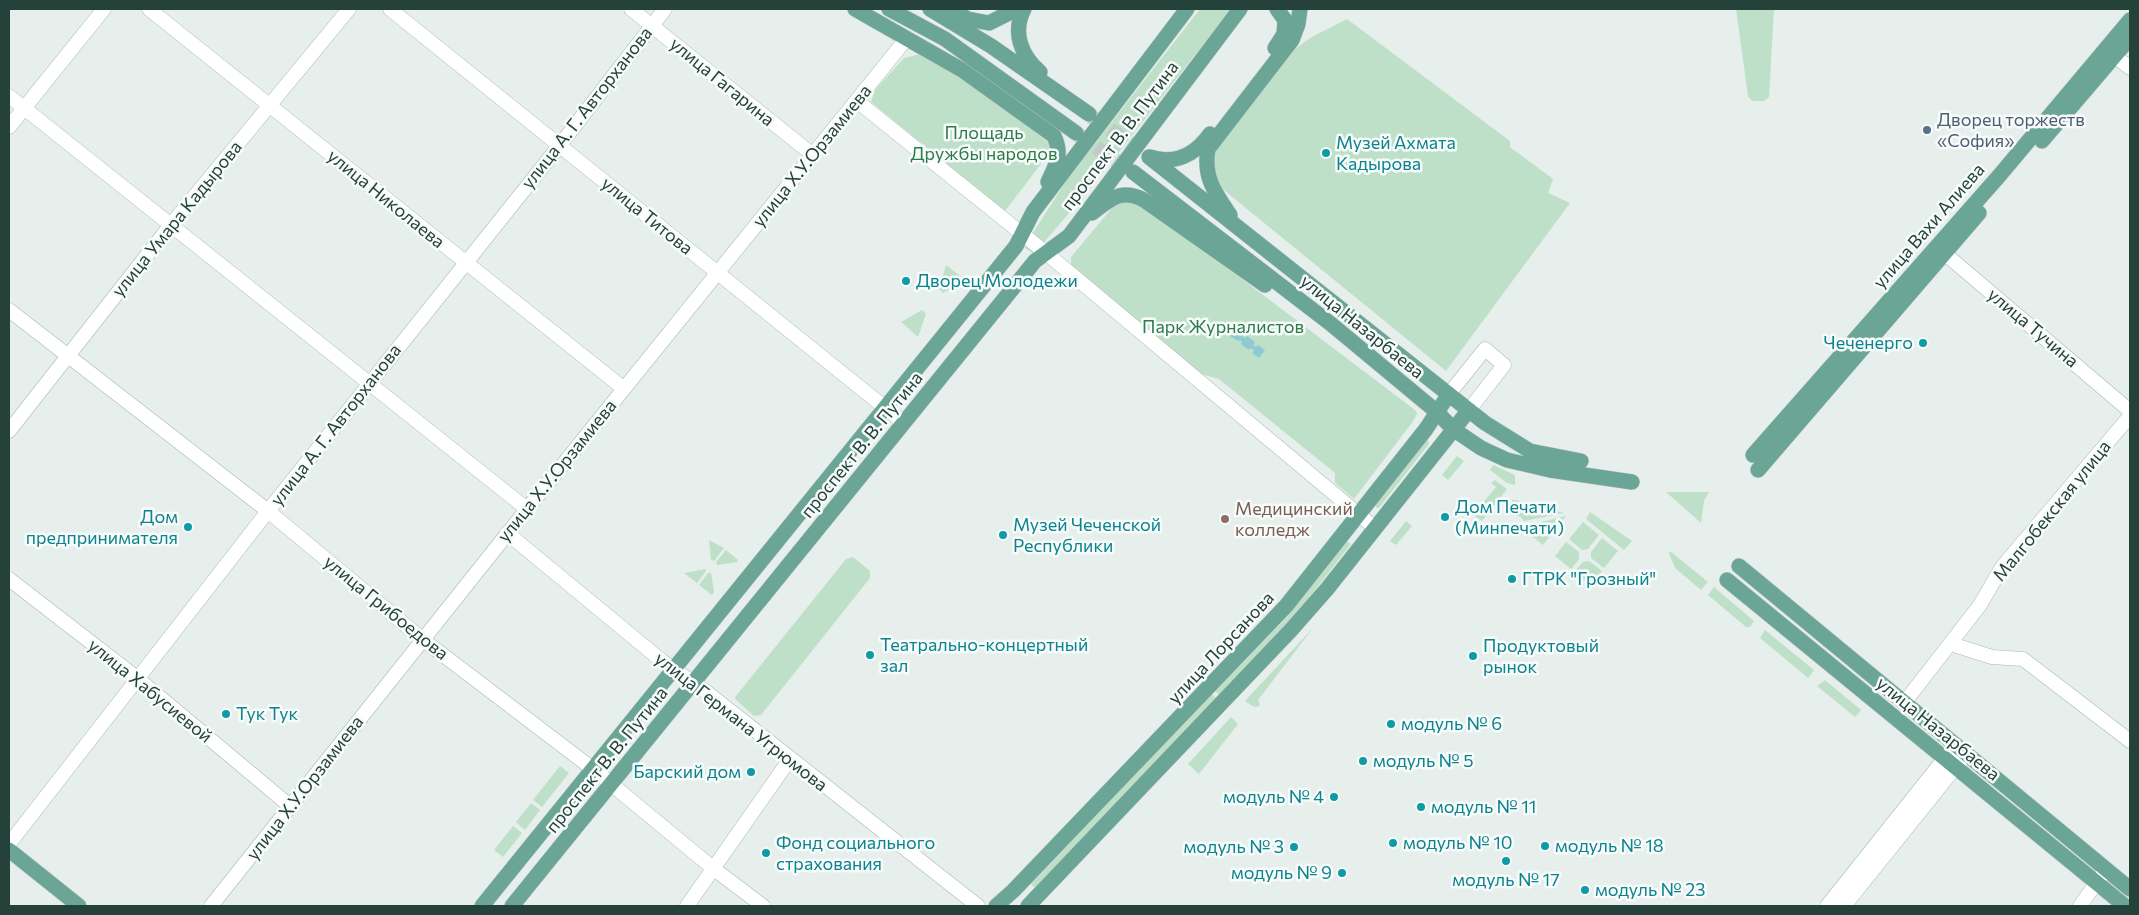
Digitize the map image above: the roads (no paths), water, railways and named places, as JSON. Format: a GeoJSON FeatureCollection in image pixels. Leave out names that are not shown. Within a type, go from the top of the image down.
{"type":"FeatureCollection","features":[{"type":"Feature","properties":{"kind":"main road"},"geometry":{"type":"LineString","coordinates":[[855,9],[962,70],[1054,136],[1059,148],[1059,156],[1033,212]]}},
{"type":"Feature","properties":{"kind":"main road"},"geometry":{"type":"LineString","coordinates":[[889,9],[945,40],[1076,133]]}},
{"type":"Feature","properties":{"kind":"main road"},"geometry":{"type":"LineString","coordinates":[[930,9],[992,46],[1089,114],[1033,66],[1025,56],[1021,48],[1018,32],[1019,21],[1024,9]]}},
{"type":"Feature","properties":{"kind":"main road"},"geometry":{"type":"LineString","coordinates":[[948,9],[968,19],[989,23],[1009,13],[1012,9]]}},
{"type":"Feature","properties":{"kind":"main road","name":"проспект В. В. Путина"},"geometry":{"type":"LineString","coordinates":[[482,906],[1016,246],[1033,212],[1187,9]]}},
{"type":"Feature","properties":{"kind":"main road"},"geometry":{"type":"LineString","coordinates":[[1236,14],[1250,9]]}},
{"type":"Feature","properties":{"kind":"main road","name":"улица Назарбаева"},"geometry":{"type":"LineString","coordinates":[[1277,9],[1285,20],[1284,34],[1273,52],[1205,141],[1197,149],[1176,160],[1167,161],[1149,157],[1469,410],[1530,451],[1582,468]]}},
{"type":"Feature","properties":{"kind":"main road"},"geometry":{"type":"LineString","coordinates":[[1236,225],[1207,175],[1205,163],[1208,149],[1292,40],[1298,24],[1300,9]]}},
{"type":"Feature","properties":{"kind":"main road","name":"проспект В. В. Путина"},"geometry":{"type":"LineString","coordinates":[[512,906],[1035,261],[1069,236],[1236,14]]}},
{"type":"Feature","properties":{"kind":"main road","name":"улица Вахи Алиева"},"geometry":{"type":"LineString","coordinates":[[1758,470],[1941,250],[2110,52],[2130,20]]}},
{"type":"Feature","properties":{"kind":"main road","name":"улица Вахи Алиева"},"geometry":{"type":"LineString","coordinates":[[2110,52],[2130,38]]}},
{"type":"Feature","properties":{"kind":"main road","name":"улица Назарбаева"},"geometry":{"type":"LineString","coordinates":[[1133,172],[1346,336],[1437,412],[1453,429],[1481,448],[1507,460],[1582,468]]}},
{"type":"Feature","properties":{"kind":"main road"},"geometry":{"type":"LineString","coordinates":[[1080,221],[1117,196],[1132,194],[1144,200],[1323,326],[1346,336]]}},
{"type":"Feature","properties":{"kind":"main road","name":"улица Вахи Алиева"},"geometry":{"type":"LineString","coordinates":[[1753,455],[1941,250]]}},
{"type":"Feature","properties":{"kind":"main road","name":"улица Лорсанова"},"geometry":{"type":"LineString","coordinates":[[996,906],[1013,891],[1286,606],[1359,515],[1449,394]]}},
{"type":"Feature","properties":{"kind":"main road"},"geometry":{"type":"LineString","coordinates":[[1028,906],[1291,630],[1327,589],[1469,410]]}},
{"type":"Feature","properties":{"kind":"main road"},"geometry":{"type":"LineString","coordinates":[[1582,468],[1632,482]]}},
{"type":"Feature","properties":{"kind":"main road","name":"улица Назарбаева"},"geometry":{"type":"LineString","coordinates":[[1739,566],[2130,889]]}},
{"type":"Feature","properties":{"kind":"main road","name":"улица Назарбаева"},"geometry":{"type":"LineString","coordinates":[[1727,580],[2125,906]]}},
{"type":"Feature","properties":{"kind":"main road"},"geometry":{"type":"LineString","coordinates":[[9,850],[79,906]]}},
{"type":"Feature","properties":{"kind":"street"},"geometry":{"type":"LineString","coordinates":[[9,127],[104,9]]}},
{"type":"Feature","properties":{"kind":"street","name":"улица Николаева"},"geometry":{"type":"LineString","coordinates":[[150,9],[623,388]]}},
{"type":"Feature","properties":{"kind":"street","name":"улица Умара Кадырова"},"geometry":{"type":"LineString","coordinates":[[9,431],[170,226],[349,9]]}},
{"type":"Feature","properties":{"kind":"street","name":"улица Титова"},"geometry":{"type":"LineString","coordinates":[[390,9],[904,423]]}},
{"type":"Feature","properties":{"kind":"street","name":"улица Гагарина"},"geometry":{"type":"LineString","coordinates":[[631,9],[813,155]]}},
{"type":"Feature","properties":{"kind":"street","name":"улица А. Г. Авторханова"},"geometry":{"type":"LineString","coordinates":[[9,844],[268,511],[560,145],[665,9]]}},
{"type":"Feature","properties":{"kind":"street","name":"улица Х.У.Орзамиева"},"geometry":{"type":"LineString","coordinates":[[211,906],[716,272],[907,38]]}},
{"type":"Feature","properties":{"kind":"street"},"geometry":{"type":"LineString","coordinates":[[2110,52],[2130,68]]}},
{"type":"Feature","properties":{"kind":"street"},"geometry":{"type":"LineString","coordinates":[[9,96],[527,509]]}},
{"type":"Feature","properties":{"kind":"street"},"geometry":{"type":"LineString","coordinates":[[857,101],[1021,235],[1046,253],[1375,528]]}},
{"type":"Feature","properties":{"kind":"street","name":"улица Тучина"},"geometry":{"type":"LineString","coordinates":[[1941,250],[2130,411]]}},
{"type":"Feature","properties":{"kind":"street","name":"улица Грибоедова"},"geometry":{"type":"LineString","coordinates":[[9,310],[268,511],[422,639],[593,769],[714,869],[763,906]]}},
{"type":"Feature","properties":{"kind":"street"},"geometry":{"type":"LineString","coordinates":[[1449,394],[1485,348],[1504,365],[1469,410]]}},
{"type":"Feature","properties":{"kind":"street","name":"Малгобекская улица"},"geometry":{"type":"LineString","coordinates":[[1904,703],[1980,605],[2002,567],[2130,416]]}},
{"type":"Feature","properties":{"kind":"street","name":"улица Германа Угрюмова"},"geometry":{"type":"LineString","coordinates":[[507,533],[662,661],[675,668],[978,906]]}},
{"type":"Feature","properties":{"kind":"street","name":"улица Хабусиевой"},"geometry":{"type":"LineString","coordinates":[[9,579],[137,678],[290,806]]}},
{"type":"Feature","properties":{"kind":"street"},"geometry":{"type":"LineString","coordinates":[[1951,644],[1992,656],[2023,659],[2130,740]]}},
{"type":"Feature","properties":{"kind":"street"},"geometry":{"type":"LineString","coordinates":[[1844,906],[1961,749]]}},
{"type":"Feature","properties":{"kind":"street"},"geometry":{"type":"LineString","coordinates":[[687,906],[790,759]]}},
{"type":"Feature","properties":{"kind":"street"},"geometry":{"type":"LineString","coordinates":[[1826,906],[1950,763]]}},
{"type":"Feature","properties":{"kind":"street"},"geometry":{"type":"LineString","coordinates":[[2080,906],[2106,869]]}},
{"type":"Feature","properties":{"kind":"water"},"geometry":{"type":"Polygon","coordinates":[[[1237,328],[1244,334],[1242,336],[1245,338],[1247,336],[1255,342],[1253,345],[1256,347],[1258,345],[1265,350],[1259,358],[1252,353],[1254,351],[1251,348],[1249,350],[1241,344],[1240,340],[1238,341],[1230,336],[1237,328]]]}},
{"type":"Feature","properties":{"kind":"tunnel"},"geometry":{"type":"LineString","coordinates":[[1091,116],[1149,157]]}},
{"type":"Feature","properties":{"kind":"tunnel"},"geometry":{"type":"LineString","coordinates":[[1077,134],[1132,172]]}},
{"type":"Feature","properties":{"kind":"place","name":"Дворец торжеств «София»"},"geometry":{"type":"Point","coordinates":[1927,130]}},
{"type":"Feature","properties":{"kind":"place","name":"Музей Ахмата Кадырова"},"geometry":{"type":"Point","coordinates":[1326,153]}},
{"type":"Feature","properties":{"kind":"place","name":"Дворец Молодежи"},"geometry":{"type":"Point","coordinates":[906,281]}},
{"type":"Feature","properties":{"kind":"place","name":"Чеченерго"},"geometry":{"type":"Point","coordinates":[1923,343]}},
{"type":"Feature","properties":{"kind":"place","name":"Дом Печати (Минпечати)"},"geometry":{"type":"Point","coordinates":[1445,517]}},
{"type":"Feature","properties":{"kind":"place","name":"Медицинский колледж"},"geometry":{"type":"Point","coordinates":[1225,519]}},
{"type":"Feature","properties":{"kind":"place","name":"Дом предпринимателя"},"geometry":{"type":"Point","coordinates":[188,527]}},
{"type":"Feature","properties":{"kind":"place","name":"Музей Чеченской Республики"},"geometry":{"type":"Point","coordinates":[1003,535]}},
{"type":"Feature","properties":{"kind":"place","name":"ГТРК \"Грозный\""},"geometry":{"type":"Point","coordinates":[1512,579]}},
{"type":"Feature","properties":{"kind":"place","name":"Театрально-концертный зал"},"geometry":{"type":"Point","coordinates":[870,655]}},
{"type":"Feature","properties":{"kind":"place","name":"Продуктовый рынок"},"geometry":{"type":"Point","coordinates":[1473,656]}},
{"type":"Feature","properties":{"kind":"place","name":"Тук Тук"},"geometry":{"type":"Point","coordinates":[226,714]}},
{"type":"Feature","properties":{"kind":"place","name":"модуль № 6"},"geometry":{"type":"Point","coordinates":[1391,724]}},
{"type":"Feature","properties":{"kind":"place","name":"модуль № 5"},"geometry":{"type":"Point","coordinates":[1363,761]}},
{"type":"Feature","properties":{"kind":"place","name":"Барский дом"},"geometry":{"type":"Point","coordinates":[751,772]}},
{"type":"Feature","properties":{"kind":"place","name":"модуль № 4"},"geometry":{"type":"Point","coordinates":[1334,797]}},
{"type":"Feature","properties":{"kind":"place","name":"модуль № 11"},"geometry":{"type":"Point","coordinates":[1421,807]}},
{"type":"Feature","properties":{"kind":"place","name":"модуль № 10"},"geometry":{"type":"Point","coordinates":[1393,843]}},
{"type":"Feature","properties":{"kind":"place","name":"модуль № 18"},"geometry":{"type":"Point","coordinates":[1545,846]}},
{"type":"Feature","properties":{"kind":"place","name":"модуль № 3"},"geometry":{"type":"Point","coordinates":[1294,847]}},
{"type":"Feature","properties":{"kind":"place","name":"Фонд социального страхования"},"geometry":{"type":"Point","coordinates":[766,853]}},
{"type":"Feature","properties":{"kind":"place","name":"модуль № 17"},"geometry":{"type":"Point","coordinates":[1506,861]}},
{"type":"Feature","properties":{"kind":"place","name":"модуль № 9"},"geometry":{"type":"Point","coordinates":[1342,873]}},
{"type":"Feature","properties":{"kind":"place","name":"модуль № 23"},"geometry":{"type":"Point","coordinates":[1585,890]}},
{"type":"Feature","properties":{"kind":"park label","name":"Площадь Дружбы народов"},"geometry":{"type":"Point","coordinates":[984,143]}},
{"type":"Feature","properties":{"kind":"park label","name":"Парк Журналистов"},"geometry":{"type":"Point","coordinates":[1223,327]}}]}
